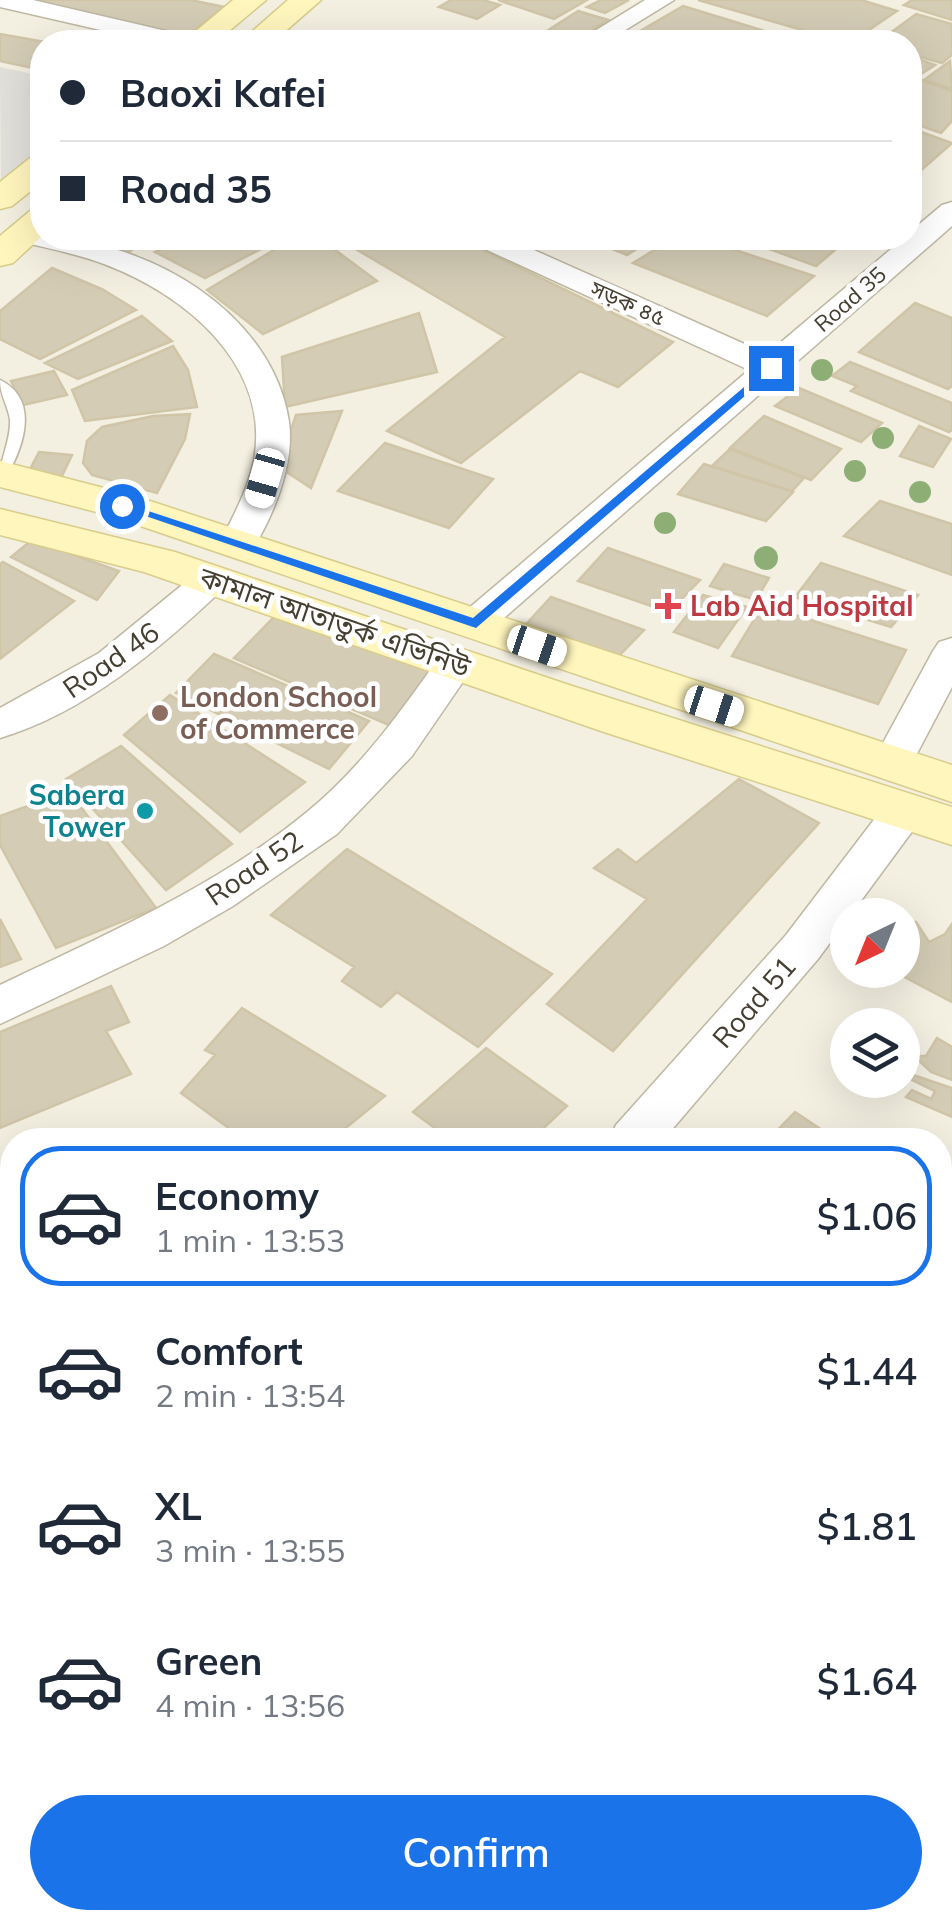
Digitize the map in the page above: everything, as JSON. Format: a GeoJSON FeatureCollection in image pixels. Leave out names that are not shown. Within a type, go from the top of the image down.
{"type":"FeatureCollection","features":[{"type":"Feature","properties":{"kind":"main road"},"geometry":{"type":"LineString","coordinates":[[213,30],[251,0]]}},
{"type":"Feature","properties":{"kind":"main road"},"geometry":{"type":"LineString","coordinates":[[270,30],[306,0]]}},
{"type":"Feature","properties":{"kind":"main road"},"geometry":{"type":"LineString","coordinates":[[2,195],[30,174]]}},
{"type":"Feature","properties":{"kind":"main road","name":"কামাল আতাতুর্ক এভিনিউ"},"geometry":{"type":"LineString","coordinates":[[0,474],[65,489],[224,562],[465,644],[952,826]]}},
{"type":"Feature","properties":{"kind":"main road","name":"কামাল আতাতুর্ক এভিনিউ"},"geometry":{"type":"LineString","coordinates":[[0,522],[102,544],[224,562]]}},
{"type":"Feature","properties":{"kind":"main road","name":"কামাল আতাতুর্ক এভিনিউ"},"geometry":{"type":"LineString","coordinates":[[465,644],[952,784]]}},
{"type":"Feature","properties":{"kind":"street"},"geometry":{"type":"LineString","coordinates":[[2,0],[131,30]]}},
{"type":"Feature","properties":{"kind":"street"},"geometry":{"type":"LineString","coordinates":[[610,30],[662,0]]}},
{"type":"Feature","properties":{"kind":"street","name":"Road 35"},"geometry":{"type":"LineString","coordinates":[[922,237],[952,211]]}},
{"type":"Feature","properties":{"kind":"street","name":"Road 46"},"geometry":{"type":"LineString","coordinates":[[0,724],[70,692],[123,657],[224,562],[258,501],[272,456],[270,415],[259,376],[238,341],[208,310],[128,262],[79,250]]}},
{"type":"Feature","properties":{"kind":"street","name":"সড়ক ৪৫"},"geometry":{"type":"LineString","coordinates":[[510,250],[771,368]]}},
{"type":"Feature","properties":{"kind":"street","name":"Road 35"},"geometry":{"type":"LineString","coordinates":[[465,644],[907,250]]}},
{"type":"Feature","properties":{"kind":"street","name":"Road 52"},"geometry":{"type":"LineString","coordinates":[[0,1006],[148,934],[218,894],[322,822],[398,746],[465,644]]}},
{"type":"Feature","properties":{"kind":"street"},"geometry":{"type":"LineString","coordinates":[[891,765],[952,652]]}},
{"type":"Feature","properties":{"kind":"street","name":"Road 51"},"geometry":{"type":"LineString","coordinates":[[644,1128],[802,947],[904,811]]}},
{"type":"Feature","properties":{"kind":"lane"},"geometry":{"type":"LineString","coordinates":[[0,385],[16,403],[18,439],[0,474]]}},
{"type":"Feature","properties":{"kind":"shaded area"},"geometry":{"type":"Polygon","coordinates":[[[0,67],[30,73],[30,164],[1,187],[0,67]]]}},
{"type":"Feature","properties":{"kind":"building"},"geometry":{"type":"Polygon","coordinates":[[[19,0],[191,0],[224,7],[195,30],[150,30],[19,0]]]}},
{"type":"Feature","properties":{"kind":"building"},"geometry":{"type":"Polygon","coordinates":[[[451,0],[483,0],[500,5],[477,19],[439,7],[451,0]]]}},
{"type":"Feature","properties":{"kind":"building"},"geometry":{"type":"Polygon","coordinates":[[[498,0],[587,0],[554,19],[498,0]]]}},
{"type":"Feature","properties":{"kind":"building"},"geometry":{"type":"Polygon","coordinates":[[[601,0],[629,0],[605,13],[587,7],[601,0]]]}},
{"type":"Feature","properties":{"kind":"building"},"geometry":{"type":"Polygon","coordinates":[[[698,0],[861,0],[897,11],[869,30],[802,30],[698,0]]]}},
{"type":"Feature","properties":{"kind":"building"},"geometry":{"type":"Polygon","coordinates":[[[912,0],[952,0],[952,20],[904,5],[912,0]]]}},
{"type":"Feature","properties":{"kind":"building"},"geometry":{"type":"Polygon","coordinates":[[[683,6],[761,30],[642,30],[683,6]]]}},
{"type":"Feature","properties":{"kind":"building"},"geometry":{"type":"Polygon","coordinates":[[[578,11],[608,20],[592,30],[548,30],[578,11]]]}},
{"type":"Feature","properties":{"kind":"building"},"geometry":{"type":"Polygon","coordinates":[[[916,14],[952,24],[952,55],[942,63],[922,57],[922,30],[894,30],[916,14]]]}},
{"type":"Feature","properties":{"kind":"building"},"geometry":{"type":"Polygon","coordinates":[[[0,34],[30,39],[30,67],[0,61],[0,34]]]}},
{"type":"Feature","properties":{"kind":"building"},"geometry":{"type":"Polygon","coordinates":[[[922,60],[935,65],[922,73],[922,60]]]}},
{"type":"Feature","properties":{"kind":"building"},"geometry":{"type":"Polygon","coordinates":[[[950,61],[952,89],[924,80],[950,61]]]}},
{"type":"Feature","properties":{"kind":"building"},"geometry":{"type":"Polygon","coordinates":[[[922,80],[952,91],[952,121],[941,133],[922,126],[922,80]]]}},
{"type":"Feature","properties":{"kind":"building"},"geometry":{"type":"Polygon","coordinates":[[[922,132],[952,143],[922,169],[922,132]]]}},
{"type":"Feature","properties":{"kind":"building"},"geometry":{"type":"Polygon","coordinates":[[[90,250],[132,250],[122,257],[90,250]]]}},
{"type":"Feature","properties":{"kind":"building"},"geometry":{"type":"Polygon","coordinates":[[[159,250],[259,250],[205,278],[155,252],[159,250]]]}},
{"type":"Feature","properties":{"kind":"building"},"geometry":{"type":"Polygon","coordinates":[[[274,250],[335,250],[377,281],[263,334],[207,290],[274,250]]]}},
{"type":"Feature","properties":{"kind":"building"},"geometry":{"type":"Polygon","coordinates":[[[357,250],[483,250],[673,342],[618,387],[580,371],[461,463],[387,431],[505,337],[357,250]]]}},
{"type":"Feature","properties":{"kind":"building"},"geometry":{"type":"Polygon","coordinates":[[[654,250],[735,250],[814,276],[767,316],[633,263],[654,250]]]}},
{"type":"Feature","properties":{"kind":"building"},"geometry":{"type":"Polygon","coordinates":[[[772,250],[835,250],[816,266],[772,250]]]}},
{"type":"Feature","properties":{"kind":"building"},"geometry":{"type":"Polygon","coordinates":[[[52,268],[102,289],[136,310],[40,359],[0,339],[0,311],[52,268]]]}},
{"type":"Feature","properties":{"kind":"building"},"geometry":{"type":"Polygon","coordinates":[[[915,303],[952,318],[952,386],[948,389],[859,352],[915,303]]]}},
{"type":"Feature","properties":{"kind":"building"},"geometry":{"type":"Polygon","coordinates":[[[419,313],[437,372],[285,407],[282,357],[419,313]]]}},
{"type":"Feature","properties":{"kind":"building"},"geometry":{"type":"Polygon","coordinates":[[[142,316],[172,341],[78,379],[45,363],[142,316]]]}},
{"type":"Feature","properties":{"kind":"building"},"geometry":{"type":"Polygon","coordinates":[[[173,346],[188,370],[197,407],[85,421],[72,390],[173,346]]]}},
{"type":"Feature","properties":{"kind":"building"},"geometry":{"type":"Polygon","coordinates":[[[850,362],[952,403],[952,430],[851,391],[857,386],[832,376],[850,362]]]}},
{"type":"Feature","properties":{"kind":"building"},"geometry":{"type":"Polygon","coordinates":[[[54,371],[67,395],[23,405],[11,381],[54,371]]]}},
{"type":"Feature","properties":{"kind":"building"},"geometry":{"type":"Polygon","coordinates":[[[799,388],[882,423],[861,442],[775,406],[799,388]]]}},
{"type":"Feature","properties":{"kind":"building"},"geometry":{"type":"Polygon","coordinates":[[[342,411],[311,488],[279,467],[296,415],[342,411]]]}},
{"type":"Feature","properties":{"kind":"building"},"geometry":{"type":"Polygon","coordinates":[[[190,414],[185,439],[157,493],[92,475],[83,463],[87,441],[102,427],[153,416],[190,414]]]}},
{"type":"Feature","properties":{"kind":"building"},"geometry":{"type":"Polygon","coordinates":[[[764,416],[841,449],[811,480],[730,448],[764,416]]]}},
{"type":"Feature","properties":{"kind":"building"},"geometry":{"type":"Polygon","coordinates":[[[919,426],[951,439],[933,467],[900,456],[919,426]]]}},
{"type":"Feature","properties":{"kind":"building"},"geometry":{"type":"Polygon","coordinates":[[[385,443],[493,479],[449,528],[338,491],[385,443]]]}},
{"type":"Feature","properties":{"kind":"building"},"geometry":{"type":"Polygon","coordinates":[[[730,449],[804,478],[792,491],[712,466],[730,449]]]}},
{"type":"Feature","properties":{"kind":"building"},"geometry":{"type":"Polygon","coordinates":[[[39,452],[72,455],[60,480],[26,477],[39,452]]]}},
{"type":"Feature","properties":{"kind":"building"},"geometry":{"type":"Polygon","coordinates":[[[704,464],[793,492],[766,521],[678,494],[704,464]]]}},
{"type":"Feature","properties":{"kind":"building"},"geometry":{"type":"Polygon","coordinates":[[[880,501],[952,524],[952,575],[844,536],[880,501]]]}},
{"type":"Feature","properties":{"kind":"building"},"geometry":{"type":"Polygon","coordinates":[[[32,540],[119,571],[97,600],[11,557],[32,540]]]}},
{"type":"Feature","properties":{"kind":"building"},"geometry":{"type":"Polygon","coordinates":[[[608,548],[700,580],[669,612],[578,581],[608,548]]]}},
{"type":"Feature","properties":{"kind":"building"},"geometry":{"type":"Polygon","coordinates":[[[3,562],[74,601],[0,659],[0,564],[3,562]]]}},
{"type":"Feature","properties":{"kind":"building"},"geometry":{"type":"Polygon","coordinates":[[[821,563],[918,595],[891,627],[795,597],[821,563]]]}},
{"type":"Feature","properties":{"kind":"building"},"geometry":{"type":"Polygon","coordinates":[[[724,564],[769,578],[756,600],[710,586],[724,564]]]}},
{"type":"Feature","properties":{"kind":"building"},"geometry":{"type":"Polygon","coordinates":[[[703,595],[747,607],[718,648],[674,632],[703,595]]]}},
{"type":"Feature","properties":{"kind":"building"},"geometry":{"type":"Polygon","coordinates":[[[551,597],[644,630],[611,664],[519,632],[551,597]]]}},
{"type":"Feature","properties":{"kind":"building"},"geometry":{"type":"Polygon","coordinates":[[[763,605],[906,650],[878,704],[732,656],[763,605]]]}},
{"type":"Feature","properties":{"kind":"building"},"geometry":{"type":"Polygon","coordinates":[[[276,615],[434,672],[391,726],[234,658],[276,615]]]}},
{"type":"Feature","properties":{"kind":"building"},"geometry":{"type":"Polygon","coordinates":[[[214,654],[369,721],[329,769],[176,693],[214,654]]]}},
{"type":"Feature","properties":{"kind":"building"},"geometry":{"type":"Polygon","coordinates":[[[170,695],[305,782],[240,832],[124,735],[170,695]]]}},
{"type":"Feature","properties":{"kind":"building","name":"Sabera Tower"},"geometry":{"type":"Polygon","coordinates":[[[121,746],[232,844],[166,890],[66,779],[121,746]]]}},
{"type":"Feature","properties":{"kind":"building"},"geometry":{"type":"Polygon","coordinates":[[[739,779],[819,823],[613,1051],[547,1004],[647,899],[594,868],[618,849],[636,863],[739,779]]]}},
{"type":"Feature","properties":{"kind":"building"},"geometry":{"type":"Polygon","coordinates":[[[69,791],[156,908],[56,948],[0,845],[0,816],[69,791]]]}},
{"type":"Feature","properties":{"kind":"building"},"geometry":{"type":"Polygon","coordinates":[[[347,849],[552,974],[478,1047],[397,992],[381,1007],[342,981],[354,967],[271,915],[347,849]]]}},
{"type":"Feature","properties":{"kind":"building"},"geometry":{"type":"Polygon","coordinates":[[[0,919],[21,959],[0,967],[0,919]]]}},
{"type":"Feature","properties":{"kind":"building"},"geometry":{"type":"Polygon","coordinates":[[[952,924],[952,1002],[920,985],[920,928],[929,942],[945,934],[952,924]]]}},
{"type":"Feature","properties":{"kind":"building"},"geometry":{"type":"Polygon","coordinates":[[[111,986],[129,1022],[106,1031],[131,1074],[0,1128],[0,1032],[111,986]]]}},
{"type":"Feature","properties":{"kind":"building"},"geometry":{"type":"Polygon","coordinates":[[[242,1008],[385,1096],[346,1128],[229,1128],[181,1093],[215,1055],[205,1050],[242,1008]]]}},
{"type":"Feature","properties":{"kind":"building"},"geometry":{"type":"Polygon","coordinates":[[[937,1038],[952,1047],[952,1080],[931,1072],[920,1062],[920,1056],[926,1056],[937,1038]]]}},
{"type":"Feature","properties":{"kind":"building"},"geometry":{"type":"Polygon","coordinates":[[[486,1048],[567,1106],[544,1128],[435,1128],[413,1112],[486,1048]]]}},
{"type":"Feature","properties":{"kind":"building"},"geometry":{"type":"Polygon","coordinates":[[[920,1077],[952,1088],[952,1117],[908,1098],[920,1098],[920,1094],[931,1099],[935,1091],[920,1084],[920,1077]]]}},
{"type":"Feature","properties":{"kind":"building"},"geometry":{"type":"Polygon","coordinates":[[[795,1112],[819,1128],[780,1128],[795,1112]]]}},
{"type":"Feature","properties":{"kind":"place","name":"Lab Aid Hospital"},"geometry":{"type":"Point","coordinates":[668,606]}},
{"type":"Feature","properties":{"kind":"place","name":"London School of Commerce"},"geometry":{"type":"Point","coordinates":[160,713]}},
{"type":"Feature","properties":{"kind":"place","name":"Sabera Tower"},"geometry":{"type":"Point","coordinates":[145,811]}},
{"type":"Feature","properties":{"kind":"route"},"geometry":{"type":"LineString","coordinates":[[122,506],[476,623],[771,368]]}}]}
